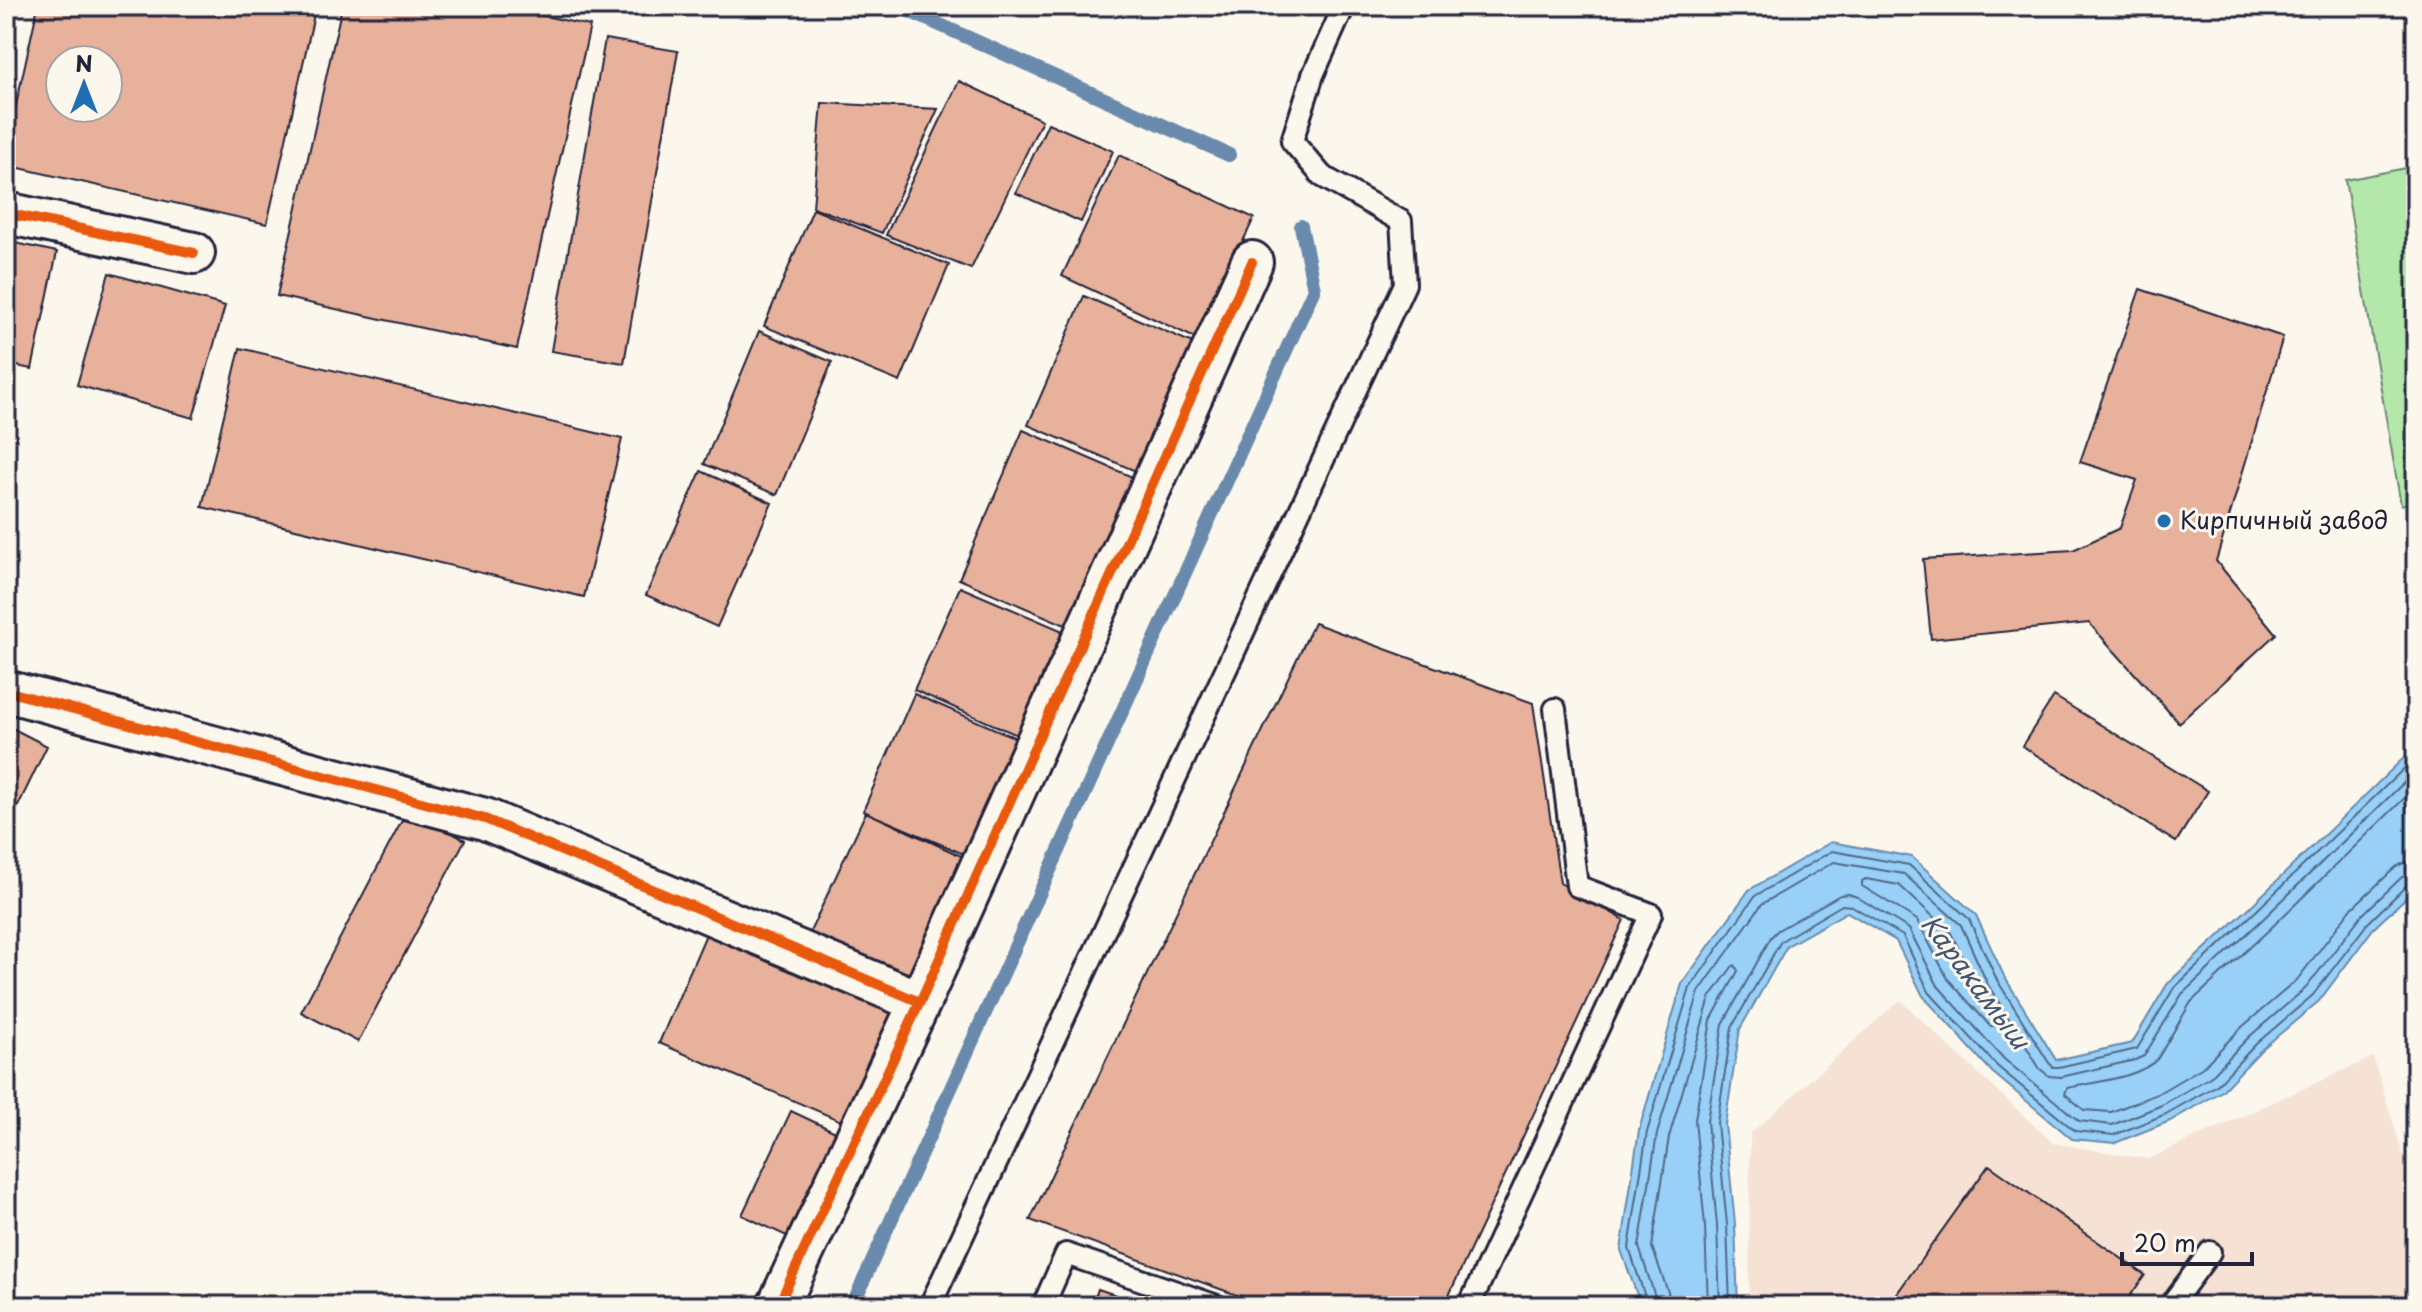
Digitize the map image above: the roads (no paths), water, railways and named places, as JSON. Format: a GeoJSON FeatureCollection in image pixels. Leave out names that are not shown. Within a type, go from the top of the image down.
{"type":"FeatureCollection","features":[{"type":"Feature","properties":{"kind":"street"},"geometry":{"type":"LineString","coordinates":[[6,213],[194,253]]}},
{"type":"Feature","properties":{"kind":"street"},"geometry":{"type":"LineString","coordinates":[[778,1306],[920,1002],[1252,262]]}},
{"type":"Feature","properties":{"kind":"street"},"geometry":{"type":"LineString","coordinates":[[6,691],[485,819],[920,1002]]}},
{"type":"Feature","properties":{"kind":"lane"},"geometry":{"type":"LineString","coordinates":[[930,1306],[1405,284],[1401,221],[1322,176],[1292,141],[1313,75],[1344,6]]}},
{"type":"Feature","properties":{"kind":"lane"},"geometry":{"type":"LineString","coordinates":[[1469,1306],[1651,914],[1577,886],[1555,709]]}},
{"type":"Feature","properties":{"kind":"lane"},"geometry":{"type":"LineString","coordinates":[[2170,1306],[2210,1252]]}},
{"type":"Feature","properties":{"kind":"lane"},"geometry":{"type":"LineString","coordinates":[[1043,1306],[1066,1254],[1217,1306]]}},
{"type":"Feature","properties":{"kind":"water","name":"Каракамыш"},"geometry":{"type":"Polygon","coordinates":[[[2416,746],[2416,888],[2373,929],[2319,1001],[2262,1049],[2222,1091],[2170,1121],[2115,1143],[2072,1139],[1992,1072],[1923,996],[1896,941],[1847,912],[1787,946],[1740,1029],[1725,1124],[1735,1224],[1738,1306],[1641,1306],[1621,1250],[1639,1130],[1682,984],[1749,890],[1831,842],[1912,857],[1976,915],[2004,976],[2056,1060],[2132,1043],[2168,983],[2416,746]]]}},
{"type":"Feature","properties":{"kind":"waterway"},"geometry":{"type":"LineString","coordinates":[[898,6],[1229,155]]}},
{"type":"Feature","properties":{"kind":"waterway"},"geometry":{"type":"LineString","coordinates":[[852,1306],[1314,289],[1301,226]]}},
{"type":"Feature","properties":{"kind":"place","name":"Кирпичный завод"},"geometry":{"type":"Point","coordinates":[2164,521]}}]}
